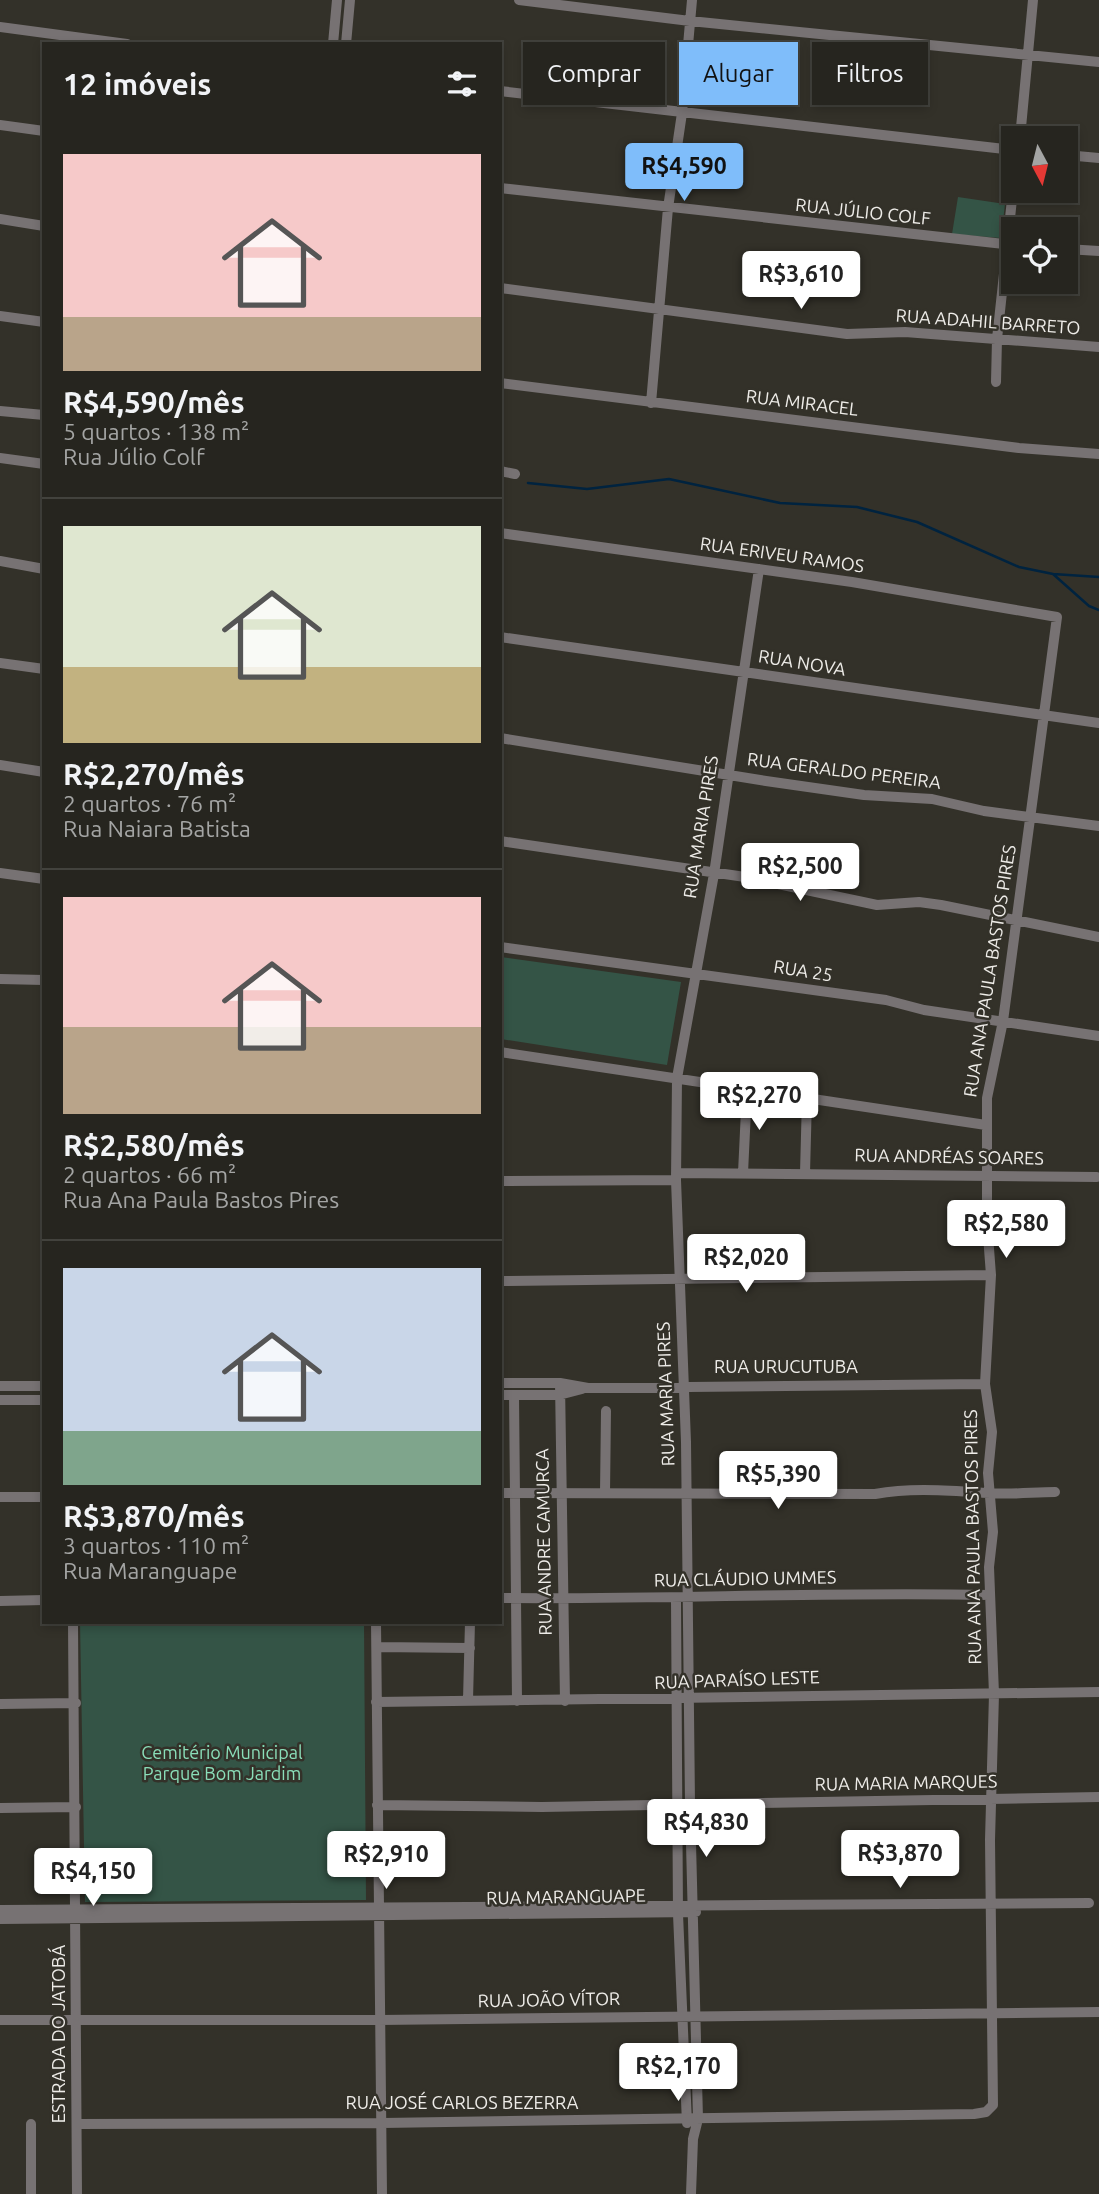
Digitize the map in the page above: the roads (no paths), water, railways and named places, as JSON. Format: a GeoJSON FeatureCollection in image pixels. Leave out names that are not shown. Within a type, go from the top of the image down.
{"type":"FeatureCollection","features":[{"type":"Feature","properties":{"kind":"street"},"geometry":{"type":"LineString","coordinates":[[333,42],[337,0]]}},
{"type":"Feature","properties":{"kind":"street"},"geometry":{"type":"LineString","coordinates":[[346,42],[350,0]]}},
{"type":"Feature","properties":{"kind":"street"},"geometry":{"type":"LineString","coordinates":[[519,0],[690,21],[1099,62]]}},
{"type":"Feature","properties":{"kind":"street"},"geometry":{"type":"LineString","coordinates":[[651,403],[668,208],[682,113],[692,0]]}},
{"type":"Feature","properties":{"kind":"street"},"geometry":{"type":"LineString","coordinates":[[1021,126],[1033,0]]}},
{"type":"Feature","properties":{"kind":"street"},"geometry":{"type":"LineString","coordinates":[[0,27],[112,42]]}},
{"type":"Feature","properties":{"kind":"street"},"geometry":{"type":"LineString","coordinates":[[502,91],[1001,149]]}},
{"type":"Feature","properties":{"kind":"street"},"geometry":{"type":"LineString","coordinates":[[0,125],[42,131]]}},
{"type":"Feature","properties":{"kind":"street"},"geometry":{"type":"LineString","coordinates":[[1078,156],[1099,158]]}},
{"type":"Feature","properties":{"kind":"street","name":"RUA JÚLIO COLF"},"geometry":{"type":"LineString","coordinates":[[502,188],[1001,244]]}},
{"type":"Feature","properties":{"kind":"street"},"geometry":{"type":"LineString","coordinates":[[0,219],[42,226]]}},
{"type":"Feature","properties":{"kind":"street"},"geometry":{"type":"LineString","coordinates":[[1078,250],[1099,251]]}},
{"type":"Feature","properties":{"kind":"street","name":"RUA ADAHIL BARRETO"},"geometry":{"type":"LineString","coordinates":[[502,288],[847,334],[905,332],[1099,347]]}},
{"type":"Feature","properties":{"kind":"street"},"geometry":{"type":"LineString","coordinates":[[996,382],[997,339],[1003,294]]}},
{"type":"Feature","properties":{"kind":"street"},"geometry":{"type":"LineString","coordinates":[[0,316],[42,322]]}},
{"type":"Feature","properties":{"kind":"street","name":"RUA MIRACEL"},"geometry":{"type":"LineString","coordinates":[[502,383],[1019,448],[1099,454]]}},
{"type":"Feature","properties":{"kind":"street"},"geometry":{"type":"LineString","coordinates":[[0,411],[42,415]]}},
{"type":"Feature","properties":{"kind":"street"},"geometry":{"type":"LineString","coordinates":[[0,458],[42,464]]}},
{"type":"Feature","properties":{"kind":"street"},"geometry":{"type":"LineString","coordinates":[[502,471],[516,474]]}},
{"type":"Feature","properties":{"kind":"street","name":"RUA ERIVEU RAMOS"},"geometry":{"type":"LineString","coordinates":[[502,533],[759,569],[1057,617]]}},
{"type":"Feature","properties":{"kind":"street"},"geometry":{"type":"LineString","coordinates":[[0,562],[42,569]]}},
{"type":"Feature","properties":{"kind":"street","name":"RUA MARIA PIRES"},"geometry":{"type":"LineString","coordinates":[[691,2194],[693,2139],[698,2119],[678,1909],[684,1804],[681,1599],[687,1494],[678,1280],[677,1078],[713,874],[759,569]]}},
{"type":"Feature","properties":{"kind":"street","name":"RUA ANA PAULA BASTOS PIRES"},"geometry":{"type":"LineString","coordinates":[[974,2114],[990,2109],[995,2097],[990,1905],[994,1694],[990,1595],[991,1493],[988,1473],[992,1424],[985,1384],[991,1275],[987,1098],[1003,1021],[1057,617]]}},
{"type":"Feature","properties":{"kind":"street","name":"RUA NOVA"},"geometry":{"type":"LineString","coordinates":[[502,637],[1099,723]]}},
{"type":"Feature","properties":{"kind":"street"},"geometry":{"type":"LineString","coordinates":[[0,663],[42,669]]}},
{"type":"Feature","properties":{"kind":"street","name":"RUA GERALDO PEREIRA"},"geometry":{"type":"LineString","coordinates":[[502,738],[864,795],[946,801],[984,811],[1099,826]]}},
{"type":"Feature","properties":{"kind":"street"},"geometry":{"type":"LineString","coordinates":[[0,765],[42,772]]}},
{"type":"Feature","properties":{"kind":"street"},"geometry":{"type":"LineString","coordinates":[[502,841],[802,887],[877,905],[941,905],[1099,937]]}},
{"type":"Feature","properties":{"kind":"street"},"geometry":{"type":"LineString","coordinates":[[0,873],[42,879]]}},
{"type":"Feature","properties":{"kind":"street","name":"RUA 25"},"geometry":{"type":"LineString","coordinates":[[502,947],[886,1000],[1099,1035]]}},
{"type":"Feature","properties":{"kind":"street"},"geometry":{"type":"LineString","coordinates":[[0,979],[42,980]]}},
{"type":"Feature","properties":{"kind":"street"},"geometry":{"type":"LineString","coordinates":[[502,1052],[986,1125]]}},
{"type":"Feature","properties":{"kind":"street"},"geometry":{"type":"LineString","coordinates":[[743,1173],[747,1089]]}},
{"type":"Feature","properties":{"kind":"street"},"geometry":{"type":"LineString","coordinates":[[805,1173],[807,1098]]}},
{"type":"Feature","properties":{"kind":"street","name":"RUA ANDRÉAS SOARES"},"geometry":{"type":"LineString","coordinates":[[502,1181],[743,1173],[1097,1177]]}},
{"type":"Feature","properties":{"kind":"street"},"geometry":{"type":"LineString","coordinates":[[502,1280],[991,1275]]}},
{"type":"Feature","properties":{"kind":"street","name":"RUA URUCUTUBA"},"geometry":{"type":"LineString","coordinates":[[502,1383],[560,1389]]}},
{"type":"Feature","properties":{"kind":"street","name":"RUA URUCUTUBA"},"geometry":{"type":"LineString","coordinates":[[502,1395],[560,1389],[684,1385],[985,1384]]}},
{"type":"Feature","properties":{"kind":"street"},"geometry":{"type":"LineString","coordinates":[[0,1386],[42,1386]]}},
{"type":"Feature","properties":{"kind":"street","name":"RUA ANDRE CAMURCA"},"geometry":{"type":"LineString","coordinates":[[560,1389],[565,1701]]}},
{"type":"Feature","properties":{"kind":"street"},"geometry":{"type":"LineString","coordinates":[[514,1395],[517,1700]]}},
{"type":"Feature","properties":{"kind":"street"},"geometry":{"type":"LineString","coordinates":[[0,1400],[42,1400]]}},
{"type":"Feature","properties":{"kind":"street"},"geometry":{"type":"LineString","coordinates":[[605,1493],[606,1411]]}},
{"type":"Feature","properties":{"kind":"street"},"geometry":{"type":"LineString","coordinates":[[502,1493],[875,1494],[894,1490],[946,1489],[991,1493],[1055,1492]]}},
{"type":"Feature","properties":{"kind":"street"},"geometry":{"type":"LineString","coordinates":[[0,1497],[42,1497]]}},
{"type":"Feature","properties":{"kind":"street","name":"RUA CLÁUDIO UMMES"},"geometry":{"type":"LineString","coordinates":[[502,1598],[681,1599],[869,1593],[990,1595]]}},
{"type":"Feature","properties":{"kind":"street"},"geometry":{"type":"LineString","coordinates":[[0,1601],[42,1600]]}},
{"type":"Feature","properties":{"kind":"street","name":"ESTRADA DO JATOBÁ"},"geometry":{"type":"LineString","coordinates":[[73,1624],[76,1703],[77,2194]]}},
{"type":"Feature","properties":{"kind":"street"},"geometry":{"type":"LineString","coordinates":[[376,1624],[382,2194]]}},
{"type":"Feature","properties":{"kind":"street"},"geometry":{"type":"LineString","coordinates":[[468,1700],[470,1624]]}},
{"type":"Feature","properties":{"kind":"street"},"geometry":{"type":"LineString","coordinates":[[377,1647],[470,1648]]}},
{"type":"Feature","properties":{"kind":"street","name":"RUA PARAÍSO LESTE"},"geometry":{"type":"LineString","coordinates":[[376,1702],[1099,1692]]}},
{"type":"Feature","properties":{"kind":"street"},"geometry":{"type":"LineString","coordinates":[[0,1704],[76,1703]]}},
{"type":"Feature","properties":{"kind":"street","name":"RUA MARIA MARQUES"},"geometry":{"type":"LineString","coordinates":[[377,1805],[542,1807],[1099,1797]]}},
{"type":"Feature","properties":{"kind":"street","name":"RUA MARIA PIRES"},"geometry":{"type":"LineString","coordinates":[[684,1804],[692,1909],[685,2119],[693,2139]]}},
{"type":"Feature","properties":{"kind":"street"},"geometry":{"type":"LineString","coordinates":[[0,1808],[76,1807]]}},
{"type":"Feature","properties":{"kind":"street","name":"RUA MARANGUAPE"},"geometry":{"type":"LineString","coordinates":[[0,1910],[377,1912],[1089,1903]]}},
{"type":"Feature","properties":{"kind":"street","name":"RUA MARANGUAPE"},"geometry":{"type":"LineString","coordinates":[[0,1919],[77,1912]]}},
{"type":"Feature","properties":{"kind":"street","name":"RUA JOÃO VÍTOR"},"geometry":{"type":"LineString","coordinates":[[0,2020],[380,2020],[1099,2012]]}},
{"type":"Feature","properties":{"kind":"street","name":"RUA JOSÉ CARLOS BEZERRA"},"geometry":{"type":"LineString","coordinates":[[77,2124],[383,2123],[974,2114]]}},
{"type":"Feature","properties":{"kind":"street"},"geometry":{"type":"LineString","coordinates":[[31,2124],[31,2194]]}},
{"type":"Feature","properties":{"kind":"waterway"},"geometry":{"type":"LineString","coordinates":[[528,483],[587,489],[669,479],[780,503],[857,507],[917,522],[1019,567],[1053,574],[1089,606],[1099,610]]}},
{"type":"Feature","properties":{"kind":"waterway"},"geometry":{"type":"LineString","coordinates":[[1053,574],[1099,577]]}},
{"type":"Feature","properties":{"kind":"park label","name":"Cemitério Municipal Parque Bom Jardim"},"geometry":{"type":"Point","coordinates":[222,1763]}}]}
